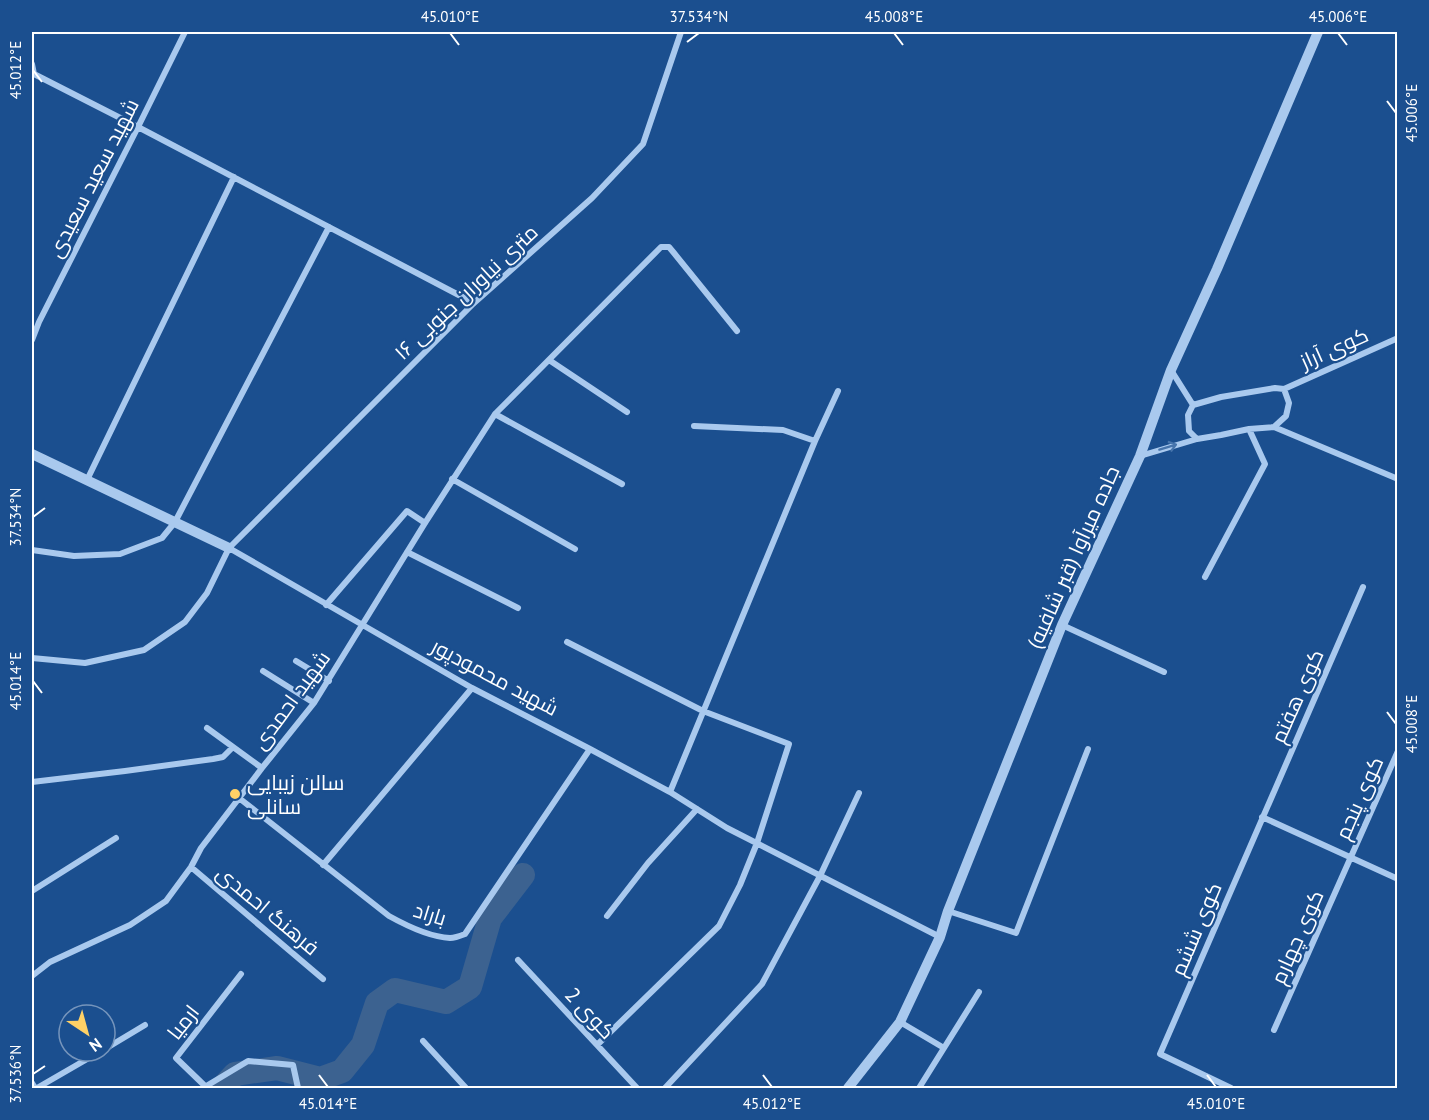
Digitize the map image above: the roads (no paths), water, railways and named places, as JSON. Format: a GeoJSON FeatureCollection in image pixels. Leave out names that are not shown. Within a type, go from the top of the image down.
{"type":"FeatureCollection","features":[{"type":"Feature","properties":{"kind":"street","name":"شهید سعید سعیدی"},"geometry":{"type":"LineString","coordinates":[[32,340],[185,32]]}},
{"type":"Feature","properties":{"kind":"street","name":"۱۶ متری نیاوران جنوبی"},"geometry":{"type":"LineString","coordinates":[[32,658],[84,663],[144,650],[185,622],[207,593],[229,548],[474,303],[592,198],[643,144],[681,32]]}},
{"type":"Feature","properties":{"kind":"street","name":"جاده میرآوا (قبر شافیه)"},"geometry":{"type":"LineString","coordinates":[[848,1089],[900,1022],[940,937],[948,911],[1062,626],[1140,456],[1171,370],[1318,32]]}},
{"type":"Feature","properties":{"kind":"street"},"geometry":{"type":"LineString","coordinates":[[32,64],[34,74],[474,303]]}},
{"type":"Feature","properties":{"kind":"street"},"geometry":{"type":"LineString","coordinates":[[87,480],[234,177]]}},
{"type":"Feature","properties":{"kind":"street"},"geometry":{"type":"LineString","coordinates":[[32,550],[74,556],[120,554],[162,537],[174,522],[329,227]]}},
{"type":"Feature","properties":{"kind":"street","name":"شهید احمدی"},"geometry":{"type":"LineString","coordinates":[[32,976],[50,962],[130,925],[166,901],[191,867],[201,848],[314,704],[452,479],[495,414],[661,247],[669,248],[674,253],[737,331]]}},
{"type":"Feature","properties":{"kind":"street"},"geometry":{"type":"LineString","coordinates":[[32,318],[39,322]]}},
{"type":"Feature","properties":{"kind":"street","name":"کوی آراز"},"geometry":{"type":"LineString","coordinates":[[1284,389],[1398,338]]}},
{"type":"Feature","properties":{"kind":"street"},"geometry":{"type":"LineString","coordinates":[[549,360],[627,412]]}},
{"type":"Feature","properties":{"kind":"street"},"geometry":{"type":"LineString","coordinates":[[1171,370],[1193,405]]}},
{"type":"Feature","properties":{"kind":"street"},"geometry":{"type":"LineString","coordinates":[[1197,439],[1189,430],[1188,415],[1193,405],[1255,391],[1284,389],[1289,403],[1286,416],[1274,427]]}},
{"type":"Feature","properties":{"kind":"street"},"geometry":{"type":"LineString","coordinates":[[670,792],[815,441],[838,392]]}},
{"type":"Feature","properties":{"kind":"street"},"geometry":{"type":"LineString","coordinates":[[495,414],[622,484]]}},
{"type":"Feature","properties":{"kind":"street"},"geometry":{"type":"LineString","coordinates":[[694,426],[783,430],[815,441]]}},
{"type":"Feature","properties":{"kind":"street"},"geometry":{"type":"LineString","coordinates":[[1140,456],[1197,439],[1274,427],[1398,479]]}},
{"type":"Feature","properties":{"kind":"street"},"geometry":{"type":"LineString","coordinates":[[1204,577],[1265,464],[1250,429]]}},
{"type":"Feature","properties":{"kind":"street","name":"شهید محمودپور"},"geometry":{"type":"LineString","coordinates":[[32,454],[229,548],[472,688],[670,792],[727,828],[940,937]]}},
{"type":"Feature","properties":{"kind":"street"},"geometry":{"type":"LineString","coordinates":[[452,479],[575,549]]}},
{"type":"Feature","properties":{"kind":"street"},"geometry":{"type":"LineString","coordinates":[[326,605],[407,511],[424,524]]}},
{"type":"Feature","properties":{"kind":"street"},"geometry":{"type":"LineString","coordinates":[[407,552],[518,608]]}},
{"type":"Feature","properties":{"kind":"street","name":"کوی هفتم"},"geometry":{"type":"LineString","coordinates":[[1262,818],[1363,587]]}},
{"type":"Feature","properties":{"kind":"street"},"geometry":{"type":"LineString","coordinates":[[1062,626],[1164,672]]}},
{"type":"Feature","properties":{"kind":"street"},"geometry":{"type":"LineString","coordinates":[[567,642],[703,711],[789,744],[757,843],[740,885],[719,926],[597,1045]]}},
{"type":"Feature","properties":{"kind":"street"},"geometry":{"type":"LineString","coordinates":[[296,661],[329,681]]}},
{"type":"Feature","properties":{"kind":"street"},"geometry":{"type":"LineString","coordinates":[[263,671],[314,704]]}},
{"type":"Feature","properties":{"kind":"street"},"geometry":{"type":"LineString","coordinates":[[323,865],[472,688]]}},
{"type":"Feature","properties":{"kind":"street"},"geometry":{"type":"LineString","coordinates":[[207,728],[262,768]]}},
{"type":"Feature","properties":{"kind":"street"},"geometry":{"type":"LineString","coordinates":[[32,782],[213,759],[223,756],[233,747]]}},
{"type":"Feature","properties":{"kind":"street","name":"باراد"},"geometry":{"type":"LineString","coordinates":[[239,798],[389,916],[411,928],[453,938],[465,934],[590,749]]}},
{"type":"Feature","properties":{"kind":"street"},"geometry":{"type":"LineString","coordinates":[[948,911],[1016,933],[1088,749]]}},
{"type":"Feature","properties":{"kind":"street","name":"کوی پنجم"},"geometry":{"type":"LineString","coordinates":[[1351,858],[1398,751]]}},
{"type":"Feature","properties":{"kind":"street"},"geometry":{"type":"LineString","coordinates":[[666,1089],[762,984],[820,876],[859,793]]}},
{"type":"Feature","properties":{"kind":"street"},"geometry":{"type":"LineString","coordinates":[[607,916],[648,863],[697,809]]}},
{"type":"Feature","properties":{"kind":"street"},"geometry":{"type":"LineString","coordinates":[[1262,818],[1398,879]]}},
{"type":"Feature","properties":{"kind":"street","name":"کوی ششم"},"geometry":{"type":"LineString","coordinates":[[1231,1089],[1160,1054],[1262,818]]}},
{"type":"Feature","properties":{"kind":"street"},"geometry":{"type":"LineString","coordinates":[[32,891],[116,838]]}},
{"type":"Feature","properties":{"kind":"street","name":"کوی چهارم"},"geometry":{"type":"LineString","coordinates":[[1274,1030],[1351,858]]}},
{"type":"Feature","properties":{"kind":"street","name":"فرهنگ احمدی"},"geometry":{"type":"LineString","coordinates":[[191,867],[323,979]]}},
{"type":"Feature","properties":{"kind":"street","name":"کوی 2"},"geometry":{"type":"LineString","coordinates":[[518,960],[637,1089]]}},
{"type":"Feature","properties":{"kind":"street","name":"ارمیا"},"geometry":{"type":"LineString","coordinates":[[204,1088],[176,1058],[241,974]]}},
{"type":"Feature","properties":{"kind":"street"},"geometry":{"type":"LineString","coordinates":[[919,1089],[979,992]]}},
{"type":"Feature","properties":{"kind":"street"},"geometry":{"type":"LineString","coordinates":[[900,1022],[944,1048]]}},
{"type":"Feature","properties":{"kind":"street"},"geometry":{"type":"LineString","coordinates":[[117,1042],[145,1025]]}},
{"type":"Feature","properties":{"kind":"street"},"geometry":{"type":"LineString","coordinates":[[423,1041],[466,1089]]}},
{"type":"Feature","properties":{"kind":"street"},"geometry":{"type":"LineString","coordinates":[[204,1088],[248,1061],[293,1065],[298,1089]]}},
{"type":"Feature","properties":{"kind":"street"},"geometry":{"type":"LineString","coordinates":[[32,1083],[36,1089],[80,1063]]}},
{"type":"Feature","properties":{"kind":"waterway"},"geometry":{"type":"LineString","coordinates":[[222,1088],[235,1074],[277,1068],[320,1079],[342,1071],[363,1045],[377,1003],[395,990],[446,1002],[470,987],[490,918],[523,875]]}},
{"type":"Feature","properties":{"kind":"place","name":"سالن زیبایی سانلی"},"geometry":{"type":"Point","coordinates":[235,794]}}]}
